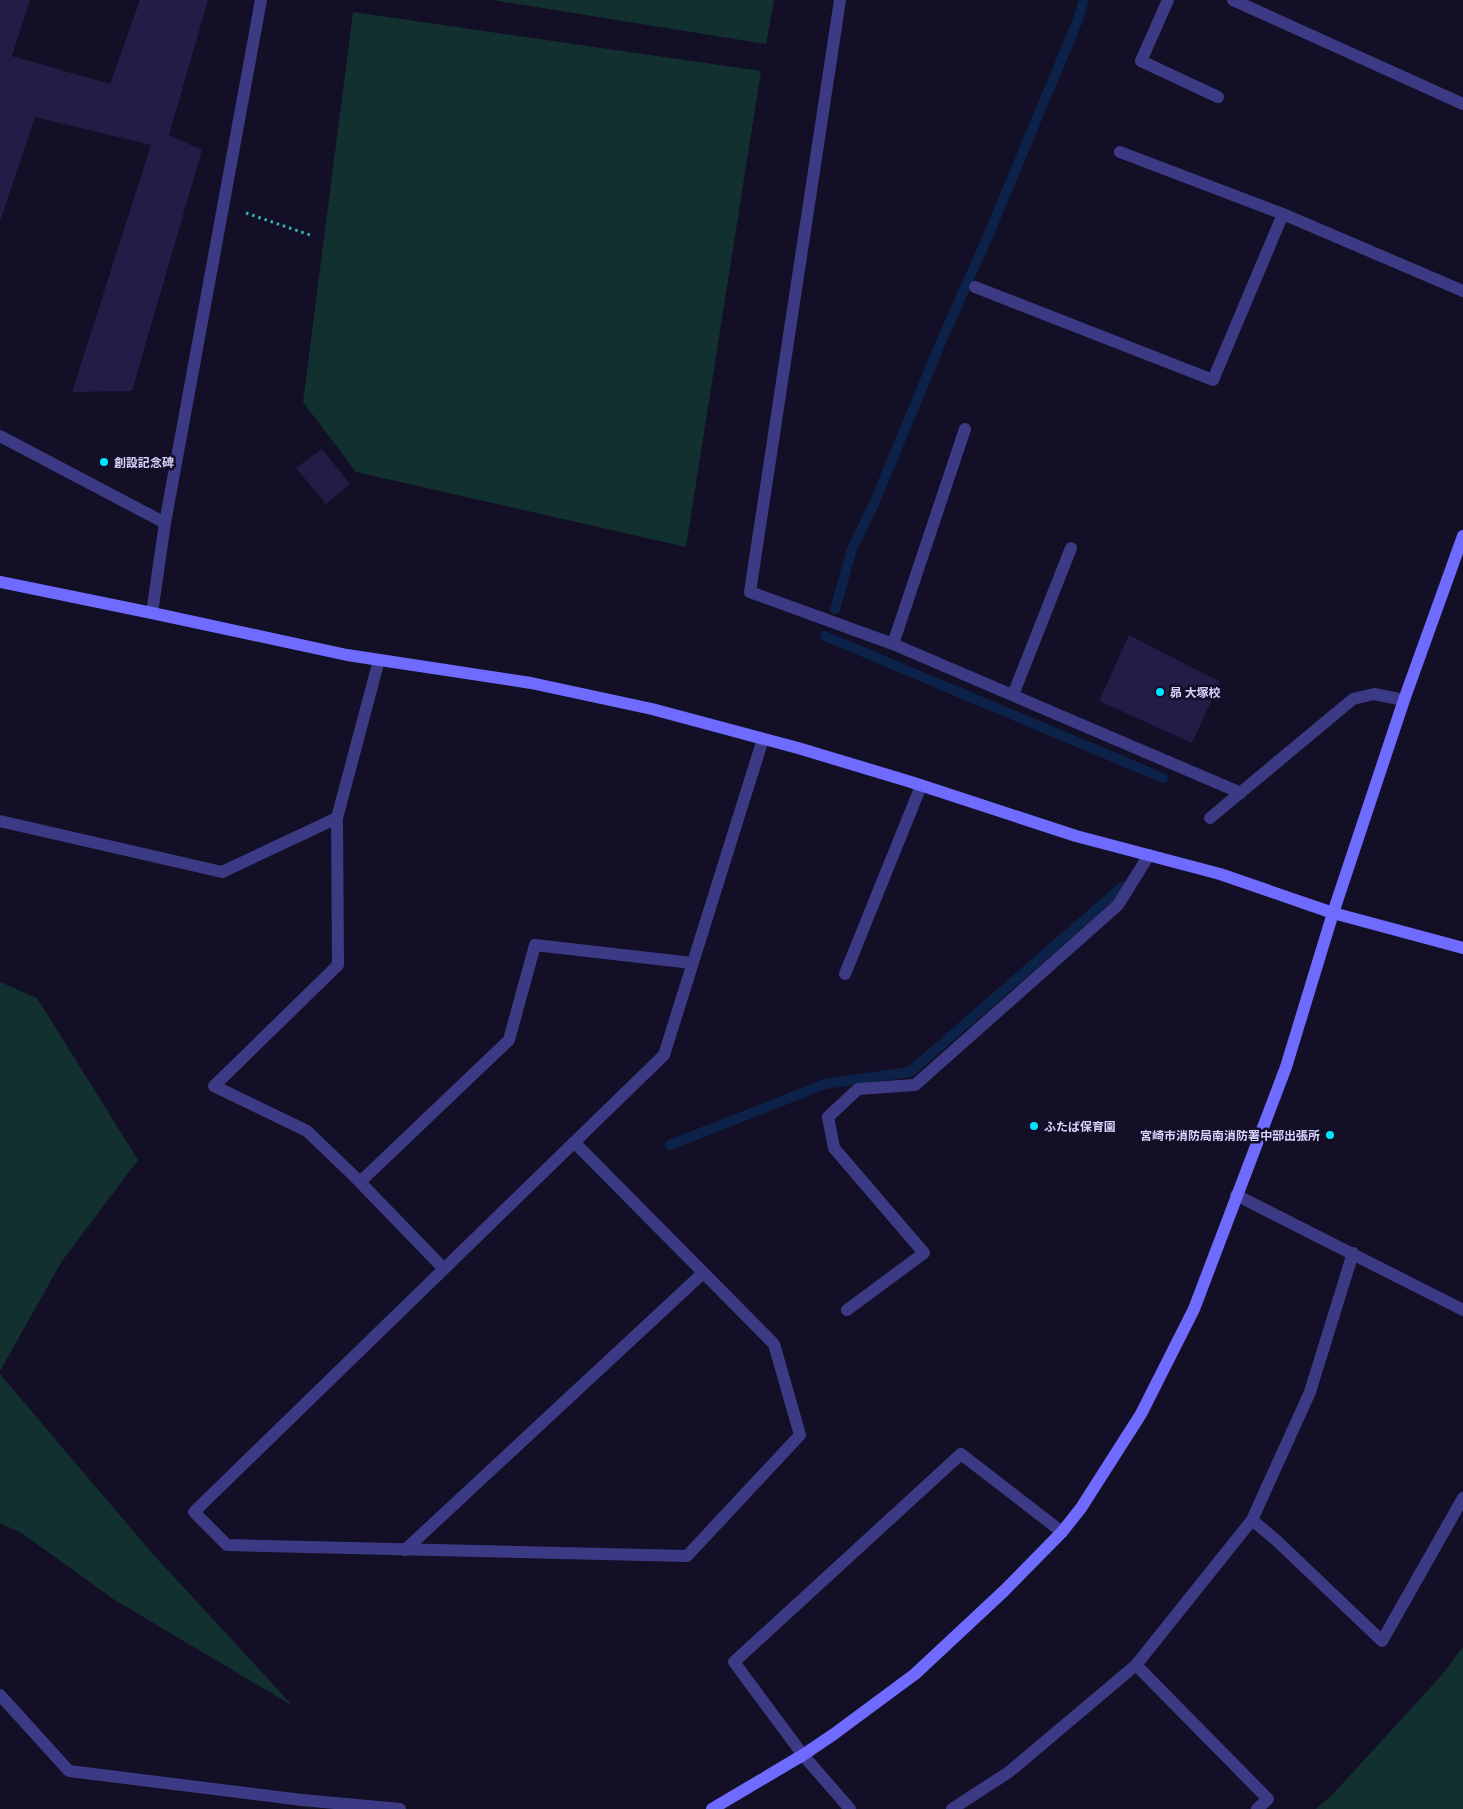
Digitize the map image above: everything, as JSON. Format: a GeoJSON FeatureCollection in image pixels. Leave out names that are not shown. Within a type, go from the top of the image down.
{"type":"FeatureCollection","features":[{"type":"Feature","properties":{"kind":"street"},"geometry":{"type":"LineString","coordinates":[[152,613],[165,523],[261,0]]}},
{"type":"Feature","properties":{"kind":"street"},"geometry":{"type":"LineString","coordinates":[[840,0],[750,592],[893,644],[1241,793]]}},
{"type":"Feature","properties":{"kind":"street"},"geometry":{"type":"LineString","coordinates":[[1168,0],[1141,61],[1218,98]]}},
{"type":"Feature","properties":{"kind":"street"},"geometry":{"type":"LineString","coordinates":[[1234,0],[1463,104]]}},
{"type":"Feature","properties":{"kind":"street"},"geometry":{"type":"LineString","coordinates":[[1120,152],[1283,214],[1463,291]]}},
{"type":"Feature","properties":{"kind":"street"},"geometry":{"type":"LineString","coordinates":[[975,287],[1213,380],[1283,214]]}},
{"type":"Feature","properties":{"kind":"street"},"geometry":{"type":"LineString","coordinates":[[893,644],[966,429]]}},
{"type":"Feature","properties":{"kind":"street"},"geometry":{"type":"LineString","coordinates":[[0,436],[165,523]]}},
{"type":"Feature","properties":{"kind":"street"},"geometry":{"type":"LineString","coordinates":[[712,1809],[803,1755],[915,1674],[1004,1591],[1062,1532],[1080,1508],[1141,1414],[1194,1309],[1286,1067],[1333,913],[1404,700],[1463,536]]}},
{"type":"Feature","properties":{"kind":"street"},"geometry":{"type":"LineString","coordinates":[[1013,695],[1071,548]]}},
{"type":"Feature","properties":{"kind":"street"},"geometry":{"type":"LineString","coordinates":[[0,582],[347,655],[540,685],[652,709],[763,739],[921,786],[1076,836],[1220,874],[1333,913],[1463,948]]}},
{"type":"Feature","properties":{"kind":"street"},"geometry":{"type":"LineString","coordinates":[[379,660],[337,818],[338,966],[214,1086],[307,1131],[360,1182],[444,1269]]}},
{"type":"Feature","properties":{"kind":"street"},"geometry":{"type":"LineString","coordinates":[[1210,818],[1353,699],[1374,694],[1404,700]]}},
{"type":"Feature","properties":{"kind":"street"},"geometry":{"type":"LineString","coordinates":[[574,1142],[774,1344],[800,1434],[687,1556],[227,1546],[194,1512],[574,1142],[664,1055],[763,739]]}},
{"type":"Feature","properties":{"kind":"street"},"geometry":{"type":"LineString","coordinates":[[845,974],[921,786]]}},
{"type":"Feature","properties":{"kind":"street"},"geometry":{"type":"LineString","coordinates":[[0,821],[222,872],[337,818]]}},
{"type":"Feature","properties":{"kind":"street"},"geometry":{"type":"LineString","coordinates":[[847,1310],[924,1252],[834,1148],[828,1117],[858,1089],[915,1085],[1118,905],[1149,856]]}},
{"type":"Feature","properties":{"kind":"street"},"geometry":{"type":"LineString","coordinates":[[360,1182],[509,1040],[535,945],[692,964]]}},
{"type":"Feature","properties":{"kind":"street"},"geometry":{"type":"LineString","coordinates":[[1236,1195],[1463,1310]]}},
{"type":"Feature","properties":{"kind":"street"},"geometry":{"type":"LineString","coordinates":[[952,1809],[1009,1772],[1136,1665],[1252,1520],[1310,1392],[1353,1253]]}},
{"type":"Feature","properties":{"kind":"street"},"geometry":{"type":"LineString","coordinates":[[405,1550],[703,1272]]}},
{"type":"Feature","properties":{"kind":"street"},"geometry":{"type":"LineString","coordinates":[[850,1809],[803,1755],[734,1662],[961,1454],[1062,1532]]}},
{"type":"Feature","properties":{"kind":"street"},"geometry":{"type":"LineString","coordinates":[[1252,1520],[1276,1540],[1382,1641],[1463,1498]]}},
{"type":"Feature","properties":{"kind":"street"},"geometry":{"type":"LineString","coordinates":[[1136,1665],[1268,1799],[1257,1809]]}},
{"type":"Feature","properties":{"kind":"street"},"geometry":{"type":"LineString","coordinates":[[0,1695],[69,1771],[302,1804],[400,1809]]}},
{"type":"Feature","properties":{"kind":"path"},"geometry":{"type":"LineString","coordinates":[[245,213],[310,235]]}},
{"type":"Feature","properties":{"kind":"green space"},"geometry":{"type":"Polygon","coordinates":[[[492,0],[774,0],[766,44],[492,0]]]}},
{"type":"Feature","properties":{"kind":"green space"},"geometry":{"type":"Polygon","coordinates":[[[353,12],[761,71],[686,547],[356,472],[303,402],[353,12]]]}},
{"type":"Feature","properties":{"kind":"green space"},"geometry":{"type":"Polygon","coordinates":[[[0,982],[37,998],[138,1160],[62,1261],[0,1371],[0,982]]]}},
{"type":"Feature","properties":{"kind":"green space"},"geometry":{"type":"Polygon","coordinates":[[[0,1374],[151,1552],[293,1706],[113,1599],[23,1534],[0,1523],[0,1374]]]}},
{"type":"Feature","properties":{"kind":"green space"},"geometry":{"type":"Polygon","coordinates":[[[1463,1647],[1463,1809],[1316,1809],[1333,1794],[1440,1677],[1463,1647]]]}},
{"type":"Feature","properties":{"kind":"building"},"geometry":{"type":"Polygon","coordinates":[[[0,0],[30,0],[12,56],[110,84],[140,0],[208,0],[169,135],[202,150],[132,391],[72,392],[151,145],[35,117],[0,221],[0,0]]]}},
{"type":"Feature","properties":{"kind":"building"},"geometry":{"type":"Polygon","coordinates":[[[322,449],[350,484],[326,504],[296,468],[322,449]]]}},
{"type":"Feature","properties":{"kind":"building","name":"昴 大塚校"},"geometry":{"type":"Polygon","coordinates":[[[1129,635],[1220,682],[1192,743],[1099,701],[1129,635]]]}},
{"type":"Feature","properties":{"kind":"waterway"},"geometry":{"type":"LineString","coordinates":[[835,609],[852,549],[873,506],[941,342],[988,236],[1077,22],[1084,0]]}},
{"type":"Feature","properties":{"kind":"waterway"},"geometry":{"type":"LineString","coordinates":[[825,636],[1163,778]]}},
{"type":"Feature","properties":{"kind":"waterway"},"geometry":{"type":"LineString","coordinates":[[670,1145],[825,1084],[910,1072],[1122,887]]}},
{"type":"Feature","properties":{"kind":"place","name":"創設記念碑"},"geometry":{"type":"Point","coordinates":[104,462]}},
{"type":"Feature","properties":{"kind":"place","name":"昴 大塚校"},"geometry":{"type":"Point","coordinates":[1160,692]}},
{"type":"Feature","properties":{"kind":"place","name":"ふたば保育園"},"geometry":{"type":"Point","coordinates":[1034,1126]}},
{"type":"Feature","properties":{"kind":"place","name":"宮崎市消防局南消防署中部出張所"},"geometry":{"type":"Point","coordinates":[1330,1135]}}]}
